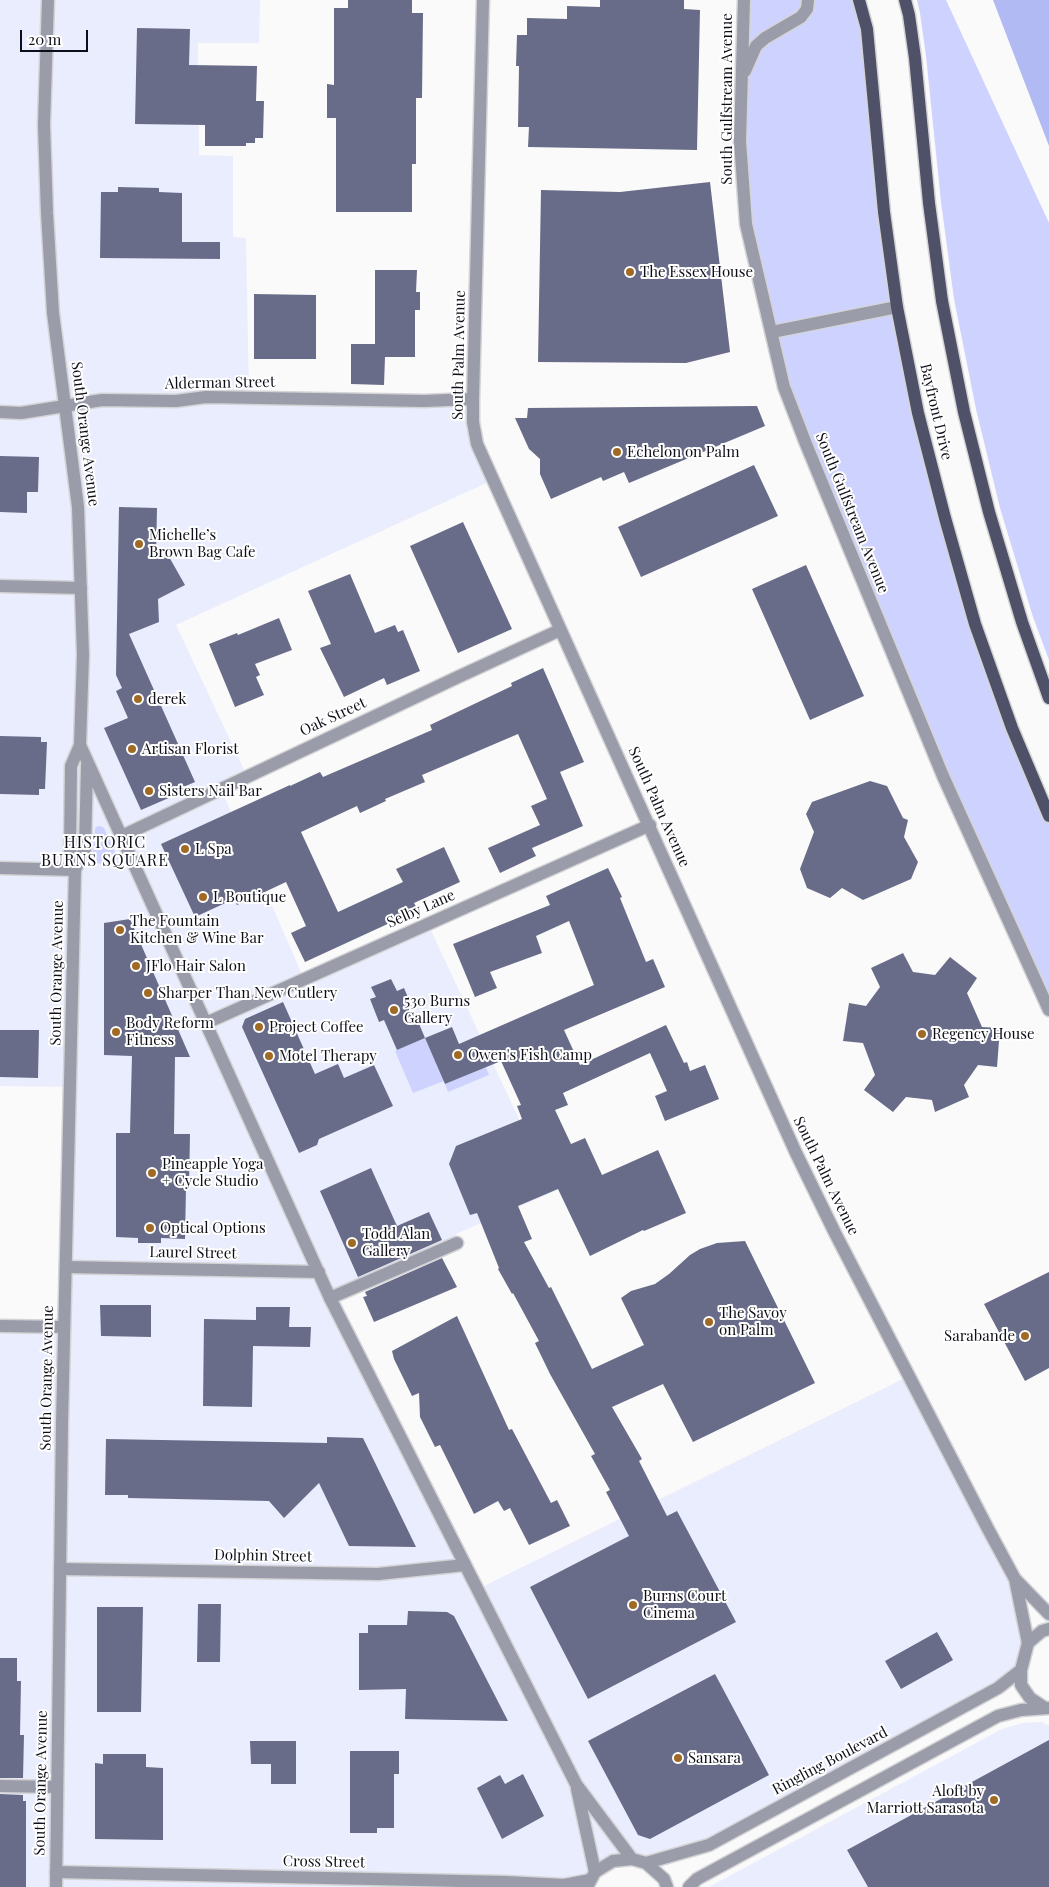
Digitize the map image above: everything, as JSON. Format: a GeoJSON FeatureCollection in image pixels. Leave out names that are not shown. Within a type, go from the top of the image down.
{"type":"FeatureCollection","features":[{"type":"Feature","properties":{"kind":"main road","name":"Bayfront Drive"},"geometry":{"type":"LineString","coordinates":[[859,0],[867,29],[884,212],[897,307],[918,413],[975,624],[1012,728],[1049,816]]}},
{"type":"Feature","properties":{"kind":"main road","name":"Bayfront Drive"},"geometry":{"type":"LineString","coordinates":[[904,0],[909,16],[915,58],[929,204],[942,301],[964,412],[989,512],[1022,622],[1049,698]]}},
{"type":"Feature","properties":{"kind":"street","name":"South Orange Avenue"},"geometry":{"type":"LineString","coordinates":[[48,0],[44,125],[47,213],[53,312],[78,507],[84,655],[80,745],[71,766],[70,850],[75,870],[64,1327],[56,1887]]}},
{"type":"Feature","properties":{"kind":"street","name":"South Palm Avenue"},"geometry":{"type":"LineString","coordinates":[[483,0],[473,399],[473,422],[476,444],[650,825],[796,1153],[1015,1579],[1049,1614]]}},
{"type":"Feature","properties":{"kind":"street","name":"South Gulfstream Avenue"},"geometry":{"type":"LineString","coordinates":[[744,0],[740,141],[746,224],[784,388],[813,463],[943,776],[1049,1010]]}},
{"type":"Feature","properties":{"kind":"street"},"geometry":{"type":"LineString","coordinates":[[742,77],[756,46],[765,38],[801,17],[807,9],[808,0]]}},
{"type":"Feature","properties":{"kind":"street"},"geometry":{"type":"LineString","coordinates":[[772,332],[897,307]]}},
{"type":"Feature","properties":{"kind":"street","name":"Alderman Street"},"geometry":{"type":"LineString","coordinates":[[0,412],[21,413],[102,400],[176,401],[206,397],[424,401],[473,399]]}},
{"type":"Feature","properties":{"kind":"street"},"geometry":{"type":"LineString","coordinates":[[0,586],[81,588]]}},
{"type":"Feature","properties":{"kind":"street","name":"Oak Street"},"geometry":{"type":"LineString","coordinates":[[122,836],[560,630]]}},
{"type":"Feature","properties":{"kind":"street"},"geometry":{"type":"LineString","coordinates":[[80,745],[330,1298],[576,1784],[632,1859],[646,1863],[664,1879],[666,1887]]}},
{"type":"Feature","properties":{"kind":"street","name":"South Orange Avenue"},"geometry":{"type":"LineString","coordinates":[[75,870],[85,849],[87,760]]}},
{"type":"Feature","properties":{"kind":"street","name":"Selby Lane"},"geometry":{"type":"LineString","coordinates":[[206,1023],[650,825]]}},
{"type":"Feature","properties":{"kind":"street"},"geometry":{"type":"LineString","coordinates":[[0,868],[75,870]]}},
{"type":"Feature","properties":{"kind":"street"},"geometry":{"type":"LineString","coordinates":[[330,1298],[457,1242]]}},
{"type":"Feature","properties":{"kind":"street","name":"Laurel Street"},"geometry":{"type":"LineString","coordinates":[[66,1267],[319,1272]]}},
{"type":"Feature","properties":{"kind":"street"},"geometry":{"type":"LineString","coordinates":[[0,1326],[64,1327]]}},
{"type":"Feature","properties":{"kind":"street","name":"Dolphin Street"},"geometry":{"type":"LineString","coordinates":[[60,1570],[378,1574],[465,1565]]}},
{"type":"Feature","properties":{"kind":"street","name":"South Palm Avenue"},"geometry":{"type":"LineString","coordinates":[[1015,1579],[1028,1643]]}},
{"type":"Feature","properties":{"kind":"street"},"geometry":{"type":"LineString","coordinates":[[1047,1708],[1030,1698],[1021,1685],[1021,1670],[1028,1643],[1042,1631],[1049,1629]]}},
{"type":"Feature","properties":{"kind":"street","name":"Ringling Boulevard"},"geometry":{"type":"LineString","coordinates":[[646,1863],[709,1845],[998,1688],[1021,1670]]}},
{"type":"Feature","properties":{"kind":"street"},"geometry":{"type":"LineString","coordinates":[[689,1887],[697,1879],[998,1716],[1020,1710],[1047,1708]]}},
{"type":"Feature","properties":{"kind":"street"},"geometry":{"type":"LineString","coordinates":[[576,1784],[591,1880]]}},
{"type":"Feature","properties":{"kind":"street"},"geometry":{"type":"LineString","coordinates":[[0,1786],[57,1787]]}},
{"type":"Feature","properties":{"kind":"street","name":"Cross Street"},"geometry":{"type":"LineString","coordinates":[[56,1872],[564,1885],[591,1880],[613,1861],[632,1859]]}},
{"type":"Feature","properties":{"kind":"shaded area"},"geometry":{"type":"Polygon","coordinates":[[[0,0],[260,0],[259,43],[198,43],[199,155],[233,156],[233,237],[246,238],[249,398],[473,399],[473,422],[493,480],[176,625],[247,776],[221,789],[304,979],[428,924],[553,1192],[456,1234],[457,1243],[331,1297],[478,1589],[909,1376],[1015,1579],[1028,1643],[1021,1670],[709,1845],[663,1859],[613,1861],[587,1887],[0,1887],[0,1326],[64,1327],[70,1087],[0,1086],[0,0]]]}},
{"type":"Feature","properties":{"kind":"shaded area"},"geometry":{"type":"Polygon","coordinates":[[[744,0],[859,0],[897,307],[975,624],[1049,816],[1049,1010],[806,444],[746,224],[744,0]]]}},
{"type":"Feature","properties":{"kind":"shaded area"},"geometry":{"type":"Polygon","coordinates":[[[917,0],[946,0],[1049,223],[1049,660],[1033,617],[1000,508],[976,409],[954,299],[941,202],[926,56],[917,0]]]}},
{"type":"Feature","properties":{"kind":"shaded area"},"geometry":{"type":"Polygon","coordinates":[[[993,0],[1049,0],[1049,146],[993,0]]]}},
{"type":"Feature","properties":{"kind":"shaded area"},"geometry":{"type":"Polygon","coordinates":[[[100,826],[104,828],[118,859],[104,864],[92,863],[95,829],[100,826]]]}},
{"type":"Feature","properties":{"kind":"shaded area"},"geometry":{"type":"Polygon","coordinates":[[[425,1038],[444,1081],[413,1093],[395,1051],[425,1038]]]}},
{"type":"Feature","properties":{"kind":"shaded area"},"geometry":{"type":"Polygon","coordinates":[[[486,1067],[489,1075],[448,1092],[445,1084],[486,1067]]]}},
{"type":"Feature","properties":{"kind":"shaded area"},"geometry":{"type":"Polygon","coordinates":[[[1042,1722],[1049,1726],[1049,1887],[709,1887],[1002,1729],[1022,1723],[1042,1722]]]}},
{"type":"Feature","properties":{"kind":"building"},"geometry":{"type":"Polygon","coordinates":[[[348,0],[412,0],[412,13],[423,13],[422,98],[416,98],[416,164],[412,164],[412,212],[336,212],[336,118],[327,118],[327,84],[334,85],[334,8],[348,8],[348,0]]]}},
{"type":"Feature","properties":{"kind":"building"},"geometry":{"type":"Polygon","coordinates":[[[600,0],[684,0],[684,9],[700,10],[697,150],[528,147],[529,127],[518,127],[519,66],[516,66],[517,35],[527,35],[527,18],[567,19],[567,6],[600,7],[600,0]]]}},
{"type":"Feature","properties":{"kind":"building"},"geometry":{"type":"Polygon","coordinates":[[[137,28],[190,29],[189,65],[257,66],[256,101],[264,101],[263,138],[255,138],[255,143],[246,143],[246,146],[205,146],[205,125],[135,124],[137,28]]]}},
{"type":"Feature","properties":{"kind":"building","name":"The Essex House"},"geometry":{"type":"Polygon","coordinates":[[[710,182],[730,352],[686,363],[538,362],[541,190],[620,192],[710,182]]]}},
{"type":"Feature","properties":{"kind":"building"},"geometry":{"type":"Polygon","coordinates":[[[118,187],[159,188],[159,192],[182,193],[182,242],[220,242],[220,259],[100,258],[101,192],[118,192],[118,187]]]}},
{"type":"Feature","properties":{"kind":"building"},"geometry":{"type":"Polygon","coordinates":[[[375,270],[417,270],[416,292],[420,292],[420,310],[415,310],[415,357],[385,357],[384,385],[351,384],[351,344],[375,344],[375,270]]]}},
{"type":"Feature","properties":{"kind":"building"},"geometry":{"type":"Polygon","coordinates":[[[254,294],[316,295],[316,359],[254,359],[254,294]]]}},
{"type":"Feature","properties":{"kind":"building","name":"Echelon on Palm"},"geometry":{"type":"Polygon","coordinates":[[[757,406],[765,426],[629,483],[624,472],[603,481],[601,477],[551,499],[540,474],[540,459],[529,449],[515,418],[527,418],[528,408],[757,406]]]}},
{"type":"Feature","properties":{"kind":"building"},"geometry":{"type":"Polygon","coordinates":[[[0,456],[39,457],[38,492],[27,492],[27,513],[0,512],[0,456]]]}},
{"type":"Feature","properties":{"kind":"building"},"geometry":{"type":"Polygon","coordinates":[[[754,465],[778,516],[641,577],[618,527],[754,465]]]}},
{"type":"Feature","properties":{"kind":"building"},"geometry":{"type":"Polygon","coordinates":[[[119,507],[157,508],[156,556],[168,555],[185,585],[158,599],[159,622],[129,634],[195,782],[169,793],[171,797],[141,810],[104,728],[128,718],[116,691],[122,688],[116,675],[119,507]]]}},
{"type":"Feature","properties":{"kind":"building"},"geometry":{"type":"Polygon","coordinates":[[[463,522],[512,629],[458,653],[410,546],[463,522]]]}},
{"type":"Feature","properties":{"kind":"building"},"geometry":{"type":"Polygon","coordinates":[[[806,565],[864,696],[810,720],[752,589],[806,565]]]}},
{"type":"Feature","properties":{"kind":"building"},"geometry":{"type":"Polygon","coordinates":[[[350,574],[375,633],[395,625],[398,632],[403,630],[420,671],[387,685],[384,678],[344,697],[320,648],[331,644],[308,591],[350,574]]]}},
{"type":"Feature","properties":{"kind":"building"},"geometry":{"type":"Polygon","coordinates":[[[279,618],[292,650],[255,664],[260,675],[256,677],[264,695],[235,707],[209,644],[237,633],[238,635],[279,618]]]}},
{"type":"Feature","properties":{"kind":"building"},"geometry":{"type":"Polygon","coordinates":[[[543,668],[584,762],[560,772],[583,826],[532,848],[536,856],[500,873],[488,848],[540,825],[531,806],[547,799],[518,734],[422,775],[425,782],[385,799],[386,801],[360,813],[357,806],[301,832],[338,912],[403,882],[396,869],[444,847],[460,882],[414,903],[418,910],[305,962],[291,933],[306,926],[286,882],[237,905],[234,899],[195,917],[161,844],[320,772],[323,777],[432,730],[430,725],[512,686],[511,683],[543,668]]]}},
{"type":"Feature","properties":{"kind":"building"},"geometry":{"type":"Polygon","coordinates":[[[0,736],[41,737],[41,742],[47,742],[45,789],[39,789],[39,795],[0,794],[0,736]]]}},
{"type":"Feature","properties":{"kind":"building"},"geometry":{"type":"Polygon","coordinates":[[[870,781],[887,786],[903,818],[908,820],[904,837],[918,862],[911,879],[863,900],[842,888],[830,898],[807,888],[800,869],[814,832],[806,814],[812,802],[870,781]]]}},
{"type":"Feature","properties":{"kind":"building"},"geometry":{"type":"Polygon","coordinates":[[[608,868],[622,897],[620,898],[646,962],[653,959],[665,987],[564,1030],[580,1065],[666,1025],[684,1063],[687,1062],[690,1071],[705,1065],[719,1099],[665,1121],[655,1096],[667,1091],[650,1053],[563,1093],[568,1105],[555,1110],[571,1144],[585,1138],[602,1175],[658,1150],[686,1213],[643,1230],[590,1256],[558,1189],[518,1206],[532,1239],[524,1242],[549,1288],[551,1287],[592,1369],[644,1345],[621,1298],[631,1291],[655,1284],[700,1249],[717,1243],[745,1241],[815,1383],[693,1442],[663,1384],[612,1407],[642,1459],[639,1461],[667,1516],[677,1511],[736,1622],[588,1699],[530,1587],[629,1536],[606,1492],[610,1490],[591,1456],[595,1454],[550,1374],[535,1343],[539,1341],[498,1269],[477,1213],[470,1215],[449,1164],[456,1146],[522,1119],[517,1106],[521,1105],[501,1061],[445,1084],[425,1038],[452,1027],[459,1044],[594,985],[569,921],[536,936],[542,953],[490,972],[497,988],[475,997],[453,944],[550,905],[546,896],[608,868]]]}},
{"type":"Feature","properties":{"kind":"building"},"geometry":{"type":"Polygon","coordinates":[[[130,919],[190,1057],[175,1057],[174,1134],[190,1134],[189,1187],[186,1187],[185,1239],[161,1238],[161,1243],[138,1243],[138,1238],[116,1237],[116,1133],[130,1133],[132,1056],[104,1055],[104,923],[130,919]]]}},
{"type":"Feature","properties":{"kind":"building","name":"Regency House"},"geometry":{"type":"Polygon","coordinates":[[[903,953],[913,972],[935,975],[950,957],[977,978],[967,993],[982,1027],[1000,1028],[997,1067],[978,1065],[964,1085],[969,1097],[935,1112],[932,1100],[906,1097],[893,1112],[864,1090],[875,1075],[863,1043],[843,1041],[849,1003],[866,1006],[880,987],[871,968],[903,953]]]}},
{"type":"Feature","properties":{"kind":"building","name":"530 Burns Gallery"},"geometry":{"type":"Polygon","coordinates":[[[391,979],[397,991],[404,988],[425,1038],[397,1050],[384,1020],[379,1022],[370,999],[376,997],[371,987],[391,979]]]}},
{"type":"Feature","properties":{"kind":"building"},"geometry":{"type":"Polygon","coordinates":[[[283,1002],[315,1074],[338,1064],[344,1078],[374,1065],[393,1106],[319,1139],[317,1145],[299,1153],[242,1027],[245,1019],[283,1002]]]}},
{"type":"Feature","properties":{"kind":"building"},"geometry":{"type":"Polygon","coordinates":[[[0,1030],[39,1030],[38,1078],[0,1077],[0,1030]]]}},
{"type":"Feature","properties":{"kind":"building"},"geometry":{"type":"Polygon","coordinates":[[[371,1168],[397,1226],[429,1212],[442,1240],[358,1277],[320,1191],[371,1168]]]}},
{"type":"Feature","properties":{"kind":"building"},"geometry":{"type":"Polygon","coordinates":[[[442,1258],[457,1287],[374,1322],[363,1297],[367,1296],[365,1292],[442,1258]]]}},
{"type":"Feature","properties":{"kind":"building","name":"Sarabande"},"geometry":{"type":"Polygon","coordinates":[[[1049,1272],[1049,1368],[1025,1381],[984,1304],[1049,1272]]]}},
{"type":"Feature","properties":{"kind":"building"},"geometry":{"type":"Polygon","coordinates":[[[100,1305],[151,1305],[151,1337],[101,1336],[100,1305]]]}},
{"type":"Feature","properties":{"kind":"building"},"geometry":{"type":"Polygon","coordinates":[[[256,1307],[290,1307],[289,1327],[311,1327],[310,1347],[253,1346],[252,1407],[203,1406],[204,1319],[256,1320],[256,1307]]]}},
{"type":"Feature","properties":{"kind":"building"},"geometry":{"type":"Polygon","coordinates":[[[457,1316],[509,1430],[512,1429],[551,1503],[557,1500],[570,1526],[529,1545],[510,1508],[504,1511],[498,1501],[474,1514],[440,1445],[435,1447],[420,1417],[419,1393],[412,1396],[394,1359],[392,1351],[457,1316]]]}},
{"type":"Feature","properties":{"kind":"building"},"geometry":{"type":"Polygon","coordinates":[[[327,1437],[363,1438],[416,1547],[349,1546],[319,1483],[284,1518],[269,1501],[128,1498],[128,1495],[105,1495],[106,1439],[327,1443],[327,1437]]]}},
{"type":"Feature","properties":{"kind":"building"},"geometry":{"type":"Polygon","coordinates":[[[198,1604],[221,1604],[220,1662],[197,1662],[198,1604]]]}},
{"type":"Feature","properties":{"kind":"building"},"geometry":{"type":"Polygon","coordinates":[[[97,1607],[143,1607],[141,1712],[97,1712],[97,1607]]]}},
{"type":"Feature","properties":{"kind":"building"},"geometry":{"type":"Polygon","coordinates":[[[408,1611],[447,1612],[454,1616],[508,1721],[405,1719],[406,1689],[359,1690],[359,1633],[368,1633],[368,1625],[407,1625],[408,1611]]]}},
{"type":"Feature","properties":{"kind":"building"},"geometry":{"type":"Polygon","coordinates":[[[937,1632],[953,1660],[901,1689],[885,1661],[937,1632]]]}},
{"type":"Feature","properties":{"kind":"building"},"geometry":{"type":"Polygon","coordinates":[[[0,1658],[17,1658],[17,1681],[21,1681],[20,1735],[24,1735],[23,1778],[0,1778],[0,1658]]]}},
{"type":"Feature","properties":{"kind":"building","name":"Sansara"},"geometry":{"type":"Polygon","coordinates":[[[715,1674],[769,1775],[650,1839],[638,1835],[588,1741],[715,1674]]]}},
{"type":"Feature","properties":{"kind":"building","name":"Aloft by Marriott Sarasota"},"geometry":{"type":"Polygon","coordinates":[[[1049,1740],[1049,1887],[868,1887],[847,1850],[1049,1740]]]}},
{"type":"Feature","properties":{"kind":"building"},"geometry":{"type":"Polygon","coordinates":[[[250,1741],[296,1741],[296,1784],[271,1784],[271,1764],[251,1764],[250,1741]]]}},
{"type":"Feature","properties":{"kind":"building"},"geometry":{"type":"Polygon","coordinates":[[[350,1751],[399,1751],[399,1774],[394,1774],[394,1828],[377,1828],[377,1833],[350,1833],[350,1751]]]}},
{"type":"Feature","properties":{"kind":"building"},"geometry":{"type":"Polygon","coordinates":[[[103,1754],[146,1754],[146,1767],[163,1768],[163,1840],[95,1839],[95,1763],[103,1764],[103,1754]]]}},
{"type":"Feature","properties":{"kind":"building"},"geometry":{"type":"Polygon","coordinates":[[[523,1774],[544,1816],[502,1839],[477,1788],[500,1775],[505,1784],[523,1774]]]}},
{"type":"Feature","properties":{"kind":"building"},"geometry":{"type":"Polygon","coordinates":[[[0,1794],[23,1795],[23,1801],[26,1801],[26,1887],[0,1887],[0,1794]]]}},
{"type":"Feature","properties":{"kind":"place","name":"The Essex House"},"geometry":{"type":"Point","coordinates":[630,272]}},
{"type":"Feature","properties":{"kind":"place","name":"Echelon on Palm"},"geometry":{"type":"Point","coordinates":[617,452]}},
{"type":"Feature","properties":{"kind":"place","name":"Michelle’s Brown Bag Cafe"},"geometry":{"type":"Point","coordinates":[139,544]}},
{"type":"Feature","properties":{"kind":"place","name":"derek"},"geometry":{"type":"Point","coordinates":[138,699]}},
{"type":"Feature","properties":{"kind":"place","name":"Artisan Florist"},"geometry":{"type":"Point","coordinates":[132,749]}},
{"type":"Feature","properties":{"kind":"place","name":"Sisters Nail Bar"},"geometry":{"type":"Point","coordinates":[149,791]}},
{"type":"Feature","properties":{"kind":"place","name":"L Spa"},"geometry":{"type":"Point","coordinates":[185,849]}},
{"type":"Feature","properties":{"kind":"place","name":"L Boutique"},"geometry":{"type":"Point","coordinates":[203,897]}},
{"type":"Feature","properties":{"kind":"place","name":"The Fountain Kitchen & Wine Bar"},"geometry":{"type":"Point","coordinates":[120,930]}},
{"type":"Feature","properties":{"kind":"place","name":"JFlo Hair Salon"},"geometry":{"type":"Point","coordinates":[136,966]}},
{"type":"Feature","properties":{"kind":"place","name":"Sharper Than New Cutlery"},"geometry":{"type":"Point","coordinates":[148,993]}},
{"type":"Feature","properties":{"kind":"place","name":"530 Burns Gallery"},"geometry":{"type":"Point","coordinates":[394,1010]}},
{"type":"Feature","properties":{"kind":"place","name":"Project Coffee"},"geometry":{"type":"Point","coordinates":[259,1027]}},
{"type":"Feature","properties":{"kind":"place","name":"Body Reform Fitness"},"geometry":{"type":"Point","coordinates":[116,1032]}},
{"type":"Feature","properties":{"kind":"place","name":"Regency House"},"geometry":{"type":"Point","coordinates":[922,1034]}},
{"type":"Feature","properties":{"kind":"place","name":"Owen's Fish Camp"},"geometry":{"type":"Point","coordinates":[458,1055]}},
{"type":"Feature","properties":{"kind":"place","name":"Motel Therapy"},"geometry":{"type":"Point","coordinates":[269,1056]}},
{"type":"Feature","properties":{"kind":"place","name":"Pineapple Yoga + Cycle Studio"},"geometry":{"type":"Point","coordinates":[152,1173]}},
{"type":"Feature","properties":{"kind":"place","name":"Optical Options"},"geometry":{"type":"Point","coordinates":[150,1228]}},
{"type":"Feature","properties":{"kind":"place","name":"Todd Alan Gallery"},"geometry":{"type":"Point","coordinates":[352,1243]}},
{"type":"Feature","properties":{"kind":"place","name":"The Savoy on Palm"},"geometry":{"type":"Point","coordinates":[709,1322]}},
{"type":"Feature","properties":{"kind":"place","name":"Sarabande"},"geometry":{"type":"Point","coordinates":[1025,1336]}},
{"type":"Feature","properties":{"kind":"place","name":"Burns Court Cinema"},"geometry":{"type":"Point","coordinates":[633,1605]}},
{"type":"Feature","properties":{"kind":"place","name":"Sansara"},"geometry":{"type":"Point","coordinates":[678,1758]}},
{"type":"Feature","properties":{"kind":"place","name":"Aloft by Marriott Sarasota"},"geometry":{"type":"Point","coordinates":[994,1800]}},
{"type":"Feature","properties":{"kind":"district","name":"HISTORIC BURNS SQUARE"},"geometry":{"type":"Point","coordinates":[105,852]}}]}
